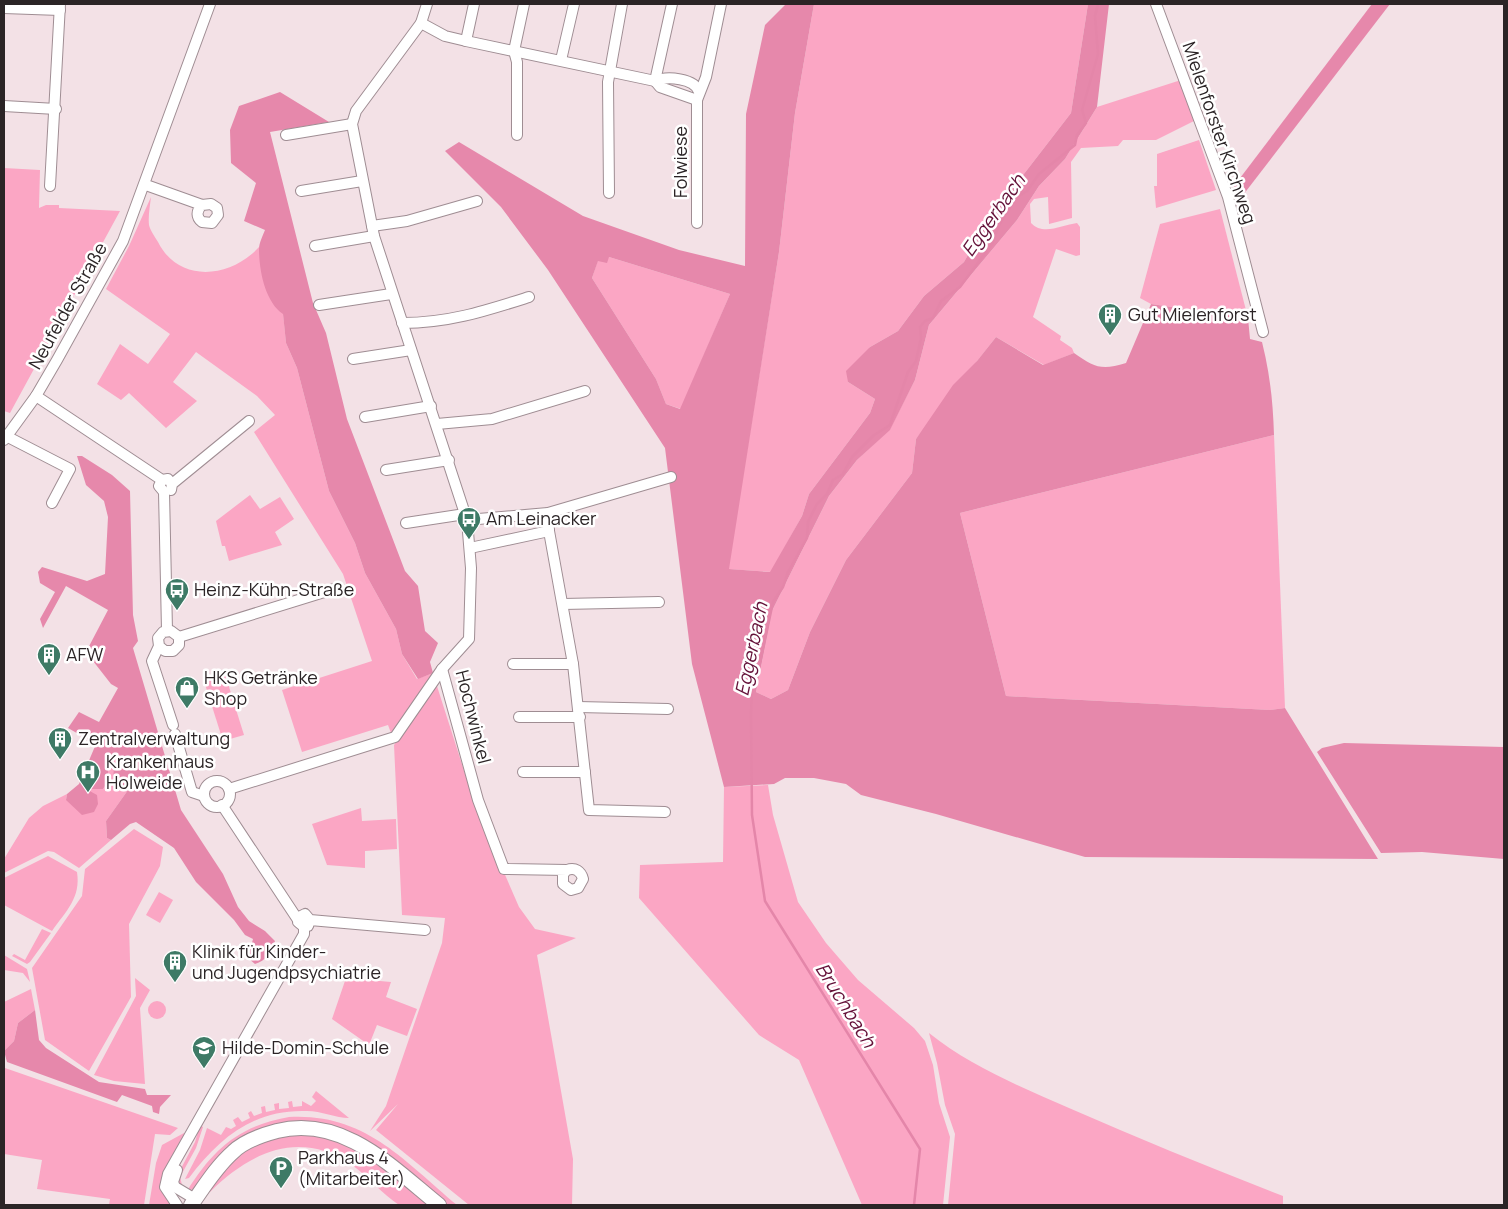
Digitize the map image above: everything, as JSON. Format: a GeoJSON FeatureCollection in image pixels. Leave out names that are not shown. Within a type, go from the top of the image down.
{"type":"FeatureCollection","features":[{"type":"Feature","properties":{"kind":"main road"},"geometry":{"type":"LineString","coordinates":[[193,1202],[215,1171],[234,1150],[267,1134],[297,1127],[326,1131],[352,1139],[439,1205]]}},
{"type":"Feature","properties":{"kind":"street","name":"Neufelder Straße"},"geometry":{"type":"LineString","coordinates":[[52,503],[70,469],[5,438],[36,396],[123,241],[146,185],[210,4]]}},
{"type":"Feature","properties":{"kind":"street"},"geometry":{"type":"LineString","coordinates":[[286,135],[352,124],[356,110],[421,23],[427,4]]}},
{"type":"Feature","properties":{"kind":"street"},"geometry":{"type":"LineString","coordinates":[[466,41],[474,4]]}},
{"type":"Feature","properties":{"kind":"street"},"geometry":{"type":"LineString","coordinates":[[517,135],[517,62],[514,51],[524,4]]}},
{"type":"Feature","properties":{"kind":"street"},"geometry":{"type":"LineString","coordinates":[[561,60],[574,4]]}},
{"type":"Feature","properties":{"kind":"street"},"geometry":{"type":"LineString","coordinates":[[609,192],[608,71],[622,4]]}},
{"type":"Feature","properties":{"kind":"street"},"geometry":{"type":"LineString","coordinates":[[655,81],[672,4]]}},
{"type":"Feature","properties":{"kind":"street","name":"Folwiese"},"geometry":{"type":"LineString","coordinates":[[697,223],[698,96],[706,77],[721,4]]}},
{"type":"Feature","properties":{"kind":"street","name":"Mielenforster Kirchweg"},"geometry":{"type":"LineString","coordinates":[[1156,4],[1228,197],[1263,332]]}},
{"type":"Feature","properties":{"kind":"street"},"geometry":{"type":"LineString","coordinates":[[4,8],[60,7],[56,108],[50,186]]}},
{"type":"Feature","properties":{"kind":"street"},"geometry":{"type":"LineString","coordinates":[[421,23],[445,36],[466,41],[655,81],[661,79],[692,82],[698,86],[698,96],[660,87],[655,81]]}},
{"type":"Feature","properties":{"kind":"street"},"geometry":{"type":"LineString","coordinates":[[4,106],[56,108]]}},
{"type":"Feature","properties":{"kind":"street","name":"Hochwinkel"},"geometry":{"type":"LineString","coordinates":[[352,124],[373,231],[466,517],[470,548],[469,638],[442,669],[478,800],[504,869],[567,870]]}},
{"type":"Feature","properties":{"kind":"street"},"geometry":{"type":"LineString","coordinates":[[301,191],[362,181]]}},
{"type":"Feature","properties":{"kind":"street"},"geometry":{"type":"LineString","coordinates":[[146,185],[202,205]]}},
{"type":"Feature","properties":{"kind":"street"},"geometry":{"type":"LineString","coordinates":[[315,246],[477,201]]}},
{"type":"Feature","properties":{"kind":"street"},"geometry":{"type":"LineString","coordinates":[[319,305],[392,294]]}},
{"type":"Feature","properties":{"kind":"street"},"geometry":{"type":"LineString","coordinates":[[402,323],[432,323],[464,317],[529,297]]}},
{"type":"Feature","properties":{"kind":"street"},"geometry":{"type":"LineString","coordinates":[[353,359],[411,350]]}},
{"type":"Feature","properties":{"kind":"street"},"geometry":{"type":"LineString","coordinates":[[437,424],[492,419],[585,391]]}},
{"type":"Feature","properties":{"kind":"street"},"geometry":{"type":"LineString","coordinates":[[36,396],[167,482]]}},
{"type":"Feature","properties":{"kind":"street"},"geometry":{"type":"LineString","coordinates":[[365,416],[431,406]]}},
{"type":"Feature","properties":{"kind":"street"},"geometry":{"type":"LineString","coordinates":[[204,796],[205,788],[211,782],[224,783],[229,790],[228,800],[222,805],[211,805],[204,796],[192,792],[152,660],[159,646],[158,638],[167,630],[164,492],[159,486],[249,421]]}},
{"type":"Feature","properties":{"kind":"street"},"geometry":{"type":"LineString","coordinates":[[386,470],[449,460]]}},
{"type":"Feature","properties":{"kind":"street"},"geometry":{"type":"LineString","coordinates":[[406,523],[466,517],[548,513],[670,477]]}},
{"type":"Feature","properties":{"kind":"street"},"geometry":{"type":"LineString","coordinates":[[548,513],[549,531],[563,604],[579,712],[589,810],[664,812]]}},
{"type":"Feature","properties":{"kind":"street"},"geometry":{"type":"LineString","coordinates":[[470,548],[549,531]]}},
{"type":"Feature","properties":{"kind":"street"},"geometry":{"type":"LineString","coordinates":[[179,637],[334,589]]}},
{"type":"Feature","properties":{"kind":"street"},"geometry":{"type":"LineString","coordinates":[[563,604],[659,602]]}},
{"type":"Feature","properties":{"kind":"street"},"geometry":{"type":"LineString","coordinates":[[167,630],[174,632],[179,637]]}},
{"type":"Feature","properties":{"kind":"street"},"geometry":{"type":"LineString","coordinates":[[159,646],[165,651],[173,651],[178,645],[179,637]]}},
{"type":"Feature","properties":{"kind":"street"},"geometry":{"type":"LineString","coordinates":[[514,664],[572,664]]}},
{"type":"Feature","properties":{"kind":"street"},"geometry":{"type":"LineString","coordinates":[[229,790],[395,736],[442,669]]}},
{"type":"Feature","properties":{"kind":"street"},"geometry":{"type":"LineString","coordinates":[[519,717],[579,712],[668,709]]}},
{"type":"Feature","properties":{"kind":"street"},"geometry":{"type":"LineString","coordinates":[[523,772],[586,772]]}},
{"type":"Feature","properties":{"kind":"street"},"geometry":{"type":"LineString","coordinates":[[177,1205],[169,1195],[166,1181],[304,934],[304,922],[222,805]]}},
{"type":"Feature","properties":{"kind":"street"},"geometry":{"type":"LineString","coordinates":[[304,922],[426,930]]}},
{"type":"Feature","properties":{"kind":"street"},"geometry":{"type":"LineString","coordinates":[[183,1149],[173,1182],[180,1192],[193,1202]]}},
{"type":"Feature","properties":{"kind":"shaded area"},"geometry":{"type":"Polygon","coordinates":[[[786,4],[814,4],[795,113],[779,252],[729,569],[770,572],[802,516],[809,494],[870,413],[875,399],[848,382],[846,371],[870,347],[898,331],[924,296],[964,262],[986,223],[1071,113],[1088,4],[1109,4],[1097,107],[1065,159],[1039,186],[1017,220],[929,325],[915,380],[890,430],[857,460],[829,496],[772,611],[756,692],[771,699],[788,690],[810,632],[846,560],[912,473],[916,439],[953,385],[977,361],[996,337],[1043,365],[1074,353],[1087,362],[1098,366],[1110,367],[1126,363],[1151,304],[1248,318],[1250,339],[1262,342],[1265,354],[1271,388],[1274,435],[960,513],[1006,696],[1270,710],[1285,708],[1378,859],[1085,857],[936,814],[861,795],[846,784],[814,778],[785,778],[774,784],[724,787],[692,664],[665,448],[548,270],[501,207],[445,151],[459,142],[583,216],[679,250],[745,266],[746,114],[765,25],[786,4]],[[609,257],[607,263],[598,261],[592,278],[656,379],[666,404],[680,409],[730,294],[609,257]]]}},
{"type":"Feature","properties":{"kind":"shaded area"},"geometry":{"type":"Polygon","coordinates":[[[814,4],[1088,4],[1071,113],[986,223],[964,262],[924,296],[898,331],[870,347],[848,382],[875,399],[870,413],[809,494],[802,516],[771,572],[728,569],[779,252],[795,113],[814,4]]]}},
{"type":"Feature","properties":{"kind":"shaded area"},"geometry":{"type":"Polygon","coordinates":[[[1372,4],[1390,4],[1240,199],[1234,186],[1372,4]]]}},
{"type":"Feature","properties":{"kind":"shaded area"},"geometry":{"type":"Polygon","coordinates":[[[1181,80],[1194,121],[1156,140],[1123,140],[1118,146],[1081,148],[1071,162],[1072,218],[1049,224],[1048,197],[1034,199],[1030,204],[1031,223],[1036,227],[1053,229],[1077,223],[1080,227],[1080,255],[1076,256],[1056,249],[1033,317],[1061,336],[1060,340],[1072,348],[1074,353],[1044,365],[996,337],[916,439],[912,473],[846,560],[810,632],[788,690],[771,699],[756,692],[772,611],[829,496],[857,460],[890,429],[915,380],[929,325],[1017,220],[1039,186],[1065,159],[1097,107],[1181,80]]]}},
{"type":"Feature","properties":{"kind":"shaded area"},"geometry":{"type":"Polygon","coordinates":[[[280,92],[329,122],[270,132],[313,303],[326,333],[347,419],[405,571],[418,586],[425,631],[438,643],[430,662],[433,673],[418,679],[402,654],[396,629],[365,573],[355,543],[329,491],[297,368],[286,343],[283,314],[272,302],[264,285],[259,249],[265,230],[244,221],[256,183],[231,163],[230,130],[239,106],[280,92]]]}},
{"type":"Feature","properties":{"kind":"shaded area"},"geometry":{"type":"Polygon","coordinates":[[[1199,140],[1216,190],[1156,208],[1154,186],[1157,186],[1157,154],[1199,140]]]}},
{"type":"Feature","properties":{"kind":"shaded area"},"geometry":{"type":"Polygon","coordinates":[[[4,168],[40,170],[39,208],[46,205],[59,205],[59,208],[120,211],[10,413],[4,411],[4,168]]]}},
{"type":"Feature","properties":{"kind":"shaded area"},"geometry":{"type":"Polygon","coordinates":[[[151,197],[150,229],[167,256],[179,265],[192,270],[206,272],[220,270],[234,265],[259,247],[264,282],[283,313],[286,343],[297,368],[329,491],[355,543],[365,573],[396,629],[402,654],[417,679],[433,673],[391,733],[388,725],[302,752],[282,690],[372,661],[343,574],[254,432],[275,415],[257,396],[196,352],[173,382],[197,401],[166,428],[129,393],[121,400],[97,384],[120,344],[148,364],[170,334],[106,289],[129,246],[151,197]]]}},
{"type":"Feature","properties":{"kind":"shaded area"},"geometry":{"type":"Polygon","coordinates":[[[1220,209],[1248,318],[1151,304],[1140,298],[1160,224],[1220,209]]]}},
{"type":"Feature","properties":{"kind":"shaded area"},"geometry":{"type":"Polygon","coordinates":[[[609,257],[730,294],[681,409],[666,404],[656,379],[592,278],[598,260],[609,257]]]}},
{"type":"Feature","properties":{"kind":"shaded area"},"geometry":{"type":"Polygon","coordinates":[[[1274,435],[1285,708],[1270,710],[1006,696],[960,513],[1274,435]]]}},
{"type":"Feature","properties":{"kind":"shaded area"},"geometry":{"type":"Polygon","coordinates":[[[77,456],[82,456],[112,475],[130,491],[133,615],[138,641],[133,648],[181,810],[223,874],[238,907],[249,921],[265,931],[275,941],[268,956],[255,964],[248,958],[253,939],[245,935],[234,920],[196,882],[174,848],[136,822],[130,824],[111,840],[107,838],[106,821],[128,790],[120,788],[113,779],[114,768],[120,760],[108,754],[108,782],[103,789],[86,789],[97,795],[98,804],[94,812],[82,815],[66,800],[67,794],[79,784],[96,744],[68,728],[79,712],[99,722],[118,688],[111,684],[86,652],[108,610],[66,586],[43,628],[40,619],[55,592],[40,583],[38,572],[42,567],[87,581],[105,574],[108,517],[104,501],[86,485],[77,456]]]}},
{"type":"Feature","properties":{"kind":"shaded area"},"geometry":{"type":"Polygon","coordinates":[[[250,495],[260,509],[280,497],[294,519],[275,532],[282,545],[229,561],[225,546],[222,546],[216,521],[250,495]]]}},
{"type":"Feature","properties":{"kind":"shaded area"},"geometry":{"type":"Polygon","coordinates":[[[225,674],[244,735],[223,741],[204,681],[225,674]]]}},
{"type":"Feature","properties":{"kind":"shaded area"},"geometry":{"type":"Polygon","coordinates":[[[436,683],[476,808],[519,907],[535,929],[576,938],[537,955],[573,1159],[572,1205],[469,1205],[376,1130],[398,1104],[370,1131],[386,1106],[442,943],[445,918],[402,915],[394,745],[436,683]]]}},
{"type":"Feature","properties":{"kind":"shaded area"},"geometry":{"type":"Polygon","coordinates":[[[1344,743],[1504,747],[1504,859],[1422,852],[1381,853],[1317,752],[1322,748],[1344,743]]]}},
{"type":"Feature","properties":{"kind":"shaded area"},"geometry":{"type":"Polygon","coordinates":[[[108,754],[120,761],[128,790],[106,821],[107,838],[111,840],[79,868],[54,852],[48,851],[4,873],[4,859],[29,818],[43,806],[67,794],[66,800],[85,789],[103,789],[108,782],[108,754]]]}},
{"type":"Feature","properties":{"kind":"shaded area"},"geometry":{"type":"Polygon","coordinates":[[[768,785],[773,815],[798,902],[826,943],[858,980],[914,1028],[925,1041],[933,1065],[939,1103],[950,1137],[943,1205],[862,1205],[799,1060],[759,1035],[639,898],[640,865],[723,862],[724,787],[768,785]]]}},
{"type":"Feature","properties":{"kind":"shaded area"},"geometry":{"type":"Polygon","coordinates":[[[361,808],[362,821],[396,819],[397,849],[365,851],[365,868],[327,865],[312,824],[361,808]]]}},
{"type":"Feature","properties":{"kind":"shaded area"},"geometry":{"type":"Polygon","coordinates":[[[134,829],[163,847],[160,866],[129,924],[131,997],[89,1071],[45,1040],[32,968],[82,896],[85,869],[134,829]]]}},
{"type":"Feature","properties":{"kind":"shaded area"},"geometry":{"type":"Polygon","coordinates":[[[48,856],[77,872],[78,881],[75,897],[52,931],[4,905],[4,878],[48,856]]]}},
{"type":"Feature","properties":{"kind":"shaded area"},"geometry":{"type":"Polygon","coordinates":[[[159,892],[173,900],[160,923],[146,915],[159,892]]]}},
{"type":"Feature","properties":{"kind":"shaded area"},"geometry":{"type":"Polygon","coordinates":[[[42,929],[51,933],[30,962],[27,964],[12,956],[14,954],[25,960],[42,929]]]}},
{"type":"Feature","properties":{"kind":"shaded area"},"geometry":{"type":"Polygon","coordinates":[[[4,955],[27,969],[30,982],[23,973],[4,970],[4,955]]]}},
{"type":"Feature","properties":{"kind":"shaded area"},"geometry":{"type":"Polygon","coordinates":[[[135,978],[150,990],[140,1008],[145,1084],[114,1081],[94,1075],[136,996],[135,978]]]}},
{"type":"Feature","properties":{"kind":"shaded area"},"geometry":{"type":"Polygon","coordinates":[[[346,978],[391,982],[386,997],[417,1009],[407,1036],[377,1025],[369,1045],[332,1019],[346,978]]]}},
{"type":"Feature","properties":{"kind":"shaded area"},"geometry":{"type":"Polygon","coordinates":[[[31,989],[35,1010],[18,1023],[14,1041],[4,1051],[4,1002],[31,989]]]}},
{"type":"Feature","properties":{"kind":"shaded area"},"geometry":{"type":"Polygon","coordinates":[[[157,1001],[163,1004],[166,1010],[163,1016],[157,1019],[151,1016],[148,1010],[151,1004],[157,1001]]]}},
{"type":"Feature","properties":{"kind":"shaded area"},"geometry":{"type":"Polygon","coordinates":[[[35,1010],[39,1040],[46,1048],[99,1082],[145,1089],[147,1095],[171,1095],[160,1107],[159,1114],[153,1112],[152,1106],[122,1095],[117,1102],[7,1062],[4,1051],[14,1041],[18,1023],[35,1010]]]}},
{"type":"Feature","properties":{"kind":"shaded area"},"geometry":{"type":"Polygon","coordinates":[[[929,1033],[961,1056],[996,1075],[1122,1131],[1283,1196],[1283,1205],[948,1205],[955,1134],[945,1105],[929,1033]]]}},
{"type":"Feature","properties":{"kind":"shaded area"},"geometry":{"type":"Polygon","coordinates":[[[5,1068],[178,1128],[170,1135],[155,1134],[144,1205],[109,1205],[110,1199],[37,1189],[42,1160],[4,1154],[5,1068]]]}},
{"type":"Feature","properties":{"kind":"shaded area"},"geometry":{"type":"Polygon","coordinates":[[[316,1091],[349,1118],[307,1111],[270,1115],[239,1129],[213,1150],[189,1178],[185,1179],[200,1150],[207,1128],[221,1135],[226,1127],[231,1129],[236,1126],[233,1120],[238,1117],[242,1122],[250,1118],[248,1113],[251,1111],[254,1116],[262,1113],[261,1107],[265,1106],[266,1112],[275,1110],[274,1104],[279,1103],[279,1109],[289,1108],[288,1102],[292,1101],[293,1107],[302,1106],[302,1101],[311,1106],[316,1101],[312,1097],[316,1091]]]}},
{"type":"Feature","properties":{"kind":"shaded area"},"geometry":{"type":"Polygon","coordinates":[[[289,1117],[316,1118],[340,1123],[361,1131],[400,1156],[457,1205],[447,1205],[367,1141],[348,1131],[316,1123],[268,1127],[197,1188],[187,1191],[207,1163],[229,1141],[256,1126],[289,1117]]]}},
{"type":"Feature","properties":{"kind":"shaded area"},"geometry":{"type":"Polygon","coordinates":[[[200,1125],[203,1127],[196,1148],[180,1177],[182,1185],[180,1187],[177,1176],[195,1142],[200,1125]]]}},
{"type":"Feature","properties":{"kind":"shaded area"},"geometry":{"type":"Polygon","coordinates":[[[184,1133],[185,1138],[166,1172],[171,1205],[149,1205],[156,1163],[162,1145],[184,1133]]]}},
{"type":"Feature","properties":{"kind":"shaded area"},"geometry":{"type":"Polygon","coordinates":[[[318,1134],[356,1146],[431,1205],[399,1205],[352,1165],[333,1154],[314,1148],[295,1147],[276,1150],[259,1156],[225,1178],[210,1192],[207,1190],[232,1163],[254,1146],[280,1137],[318,1134]]]}},
{"type":"Feature","properties":{"kind":"waterway","name":"Eggerbach"},"geometry":{"type":"LineString","coordinates":[[914,1205],[920,1149],[765,901],[752,815],[752,689],[759,668],[773,602],[783,587],[788,572],[807,538],[808,522],[817,504],[827,494],[833,480],[843,474],[852,457],[874,435],[890,425],[908,372],[916,361],[921,338],[920,327],[925,321],[933,318],[941,301],[960,287],[992,244],[999,225],[1017,197],[1027,191],[1039,174],[1075,145],[1077,135],[1086,123],[1082,110],[1098,54],[1095,16],[1098,4]]}},
{"type":"Feature","properties":{"kind":"place","name":"Gut Mielenforst"},"geometry":{"type":"Point","coordinates":[1110,336]}},
{"type":"Feature","properties":{"kind":"place","name":"Am Leinacker"},"geometry":{"type":"Point","coordinates":[469,540]}},
{"type":"Feature","properties":{"kind":"place","name":"Heinz-Kühn-Straße"},"geometry":{"type":"Point","coordinates":[177,611]}},
{"type":"Feature","properties":{"kind":"place","name":"AFW"},"geometry":{"type":"Point","coordinates":[49,676]}},
{"type":"Feature","properties":{"kind":"place","name":"HKS Getränke Shop"},"geometry":{"type":"Point","coordinates":[187,709]}},
{"type":"Feature","properties":{"kind":"place","name":"Zentralverwaltung"},"geometry":{"type":"Point","coordinates":[60,760]}},
{"type":"Feature","properties":{"kind":"place","name":"Krankenhaus Holweide"},"geometry":{"type":"Point","coordinates":[88,793]}},
{"type":"Feature","properties":{"kind":"place","name":"Klinik für Kinder- und Jugendpsychiatrie"},"geometry":{"type":"Point","coordinates":[175,983]}},
{"type":"Feature","properties":{"kind":"place","name":"Hilde-Domin-Schule"},"geometry":{"type":"Point","coordinates":[204,1069]}},
{"type":"Feature","properties":{"kind":"place","name":"Parkhaus 4 (Mitarbeiter)"},"geometry":{"type":"Point","coordinates":[281,1189]}},
{"type":"Feature","properties":{"kind":"water label","name":"Bruchbach"},"geometry":{"type":"Point","coordinates":[846,1005]}}]}
